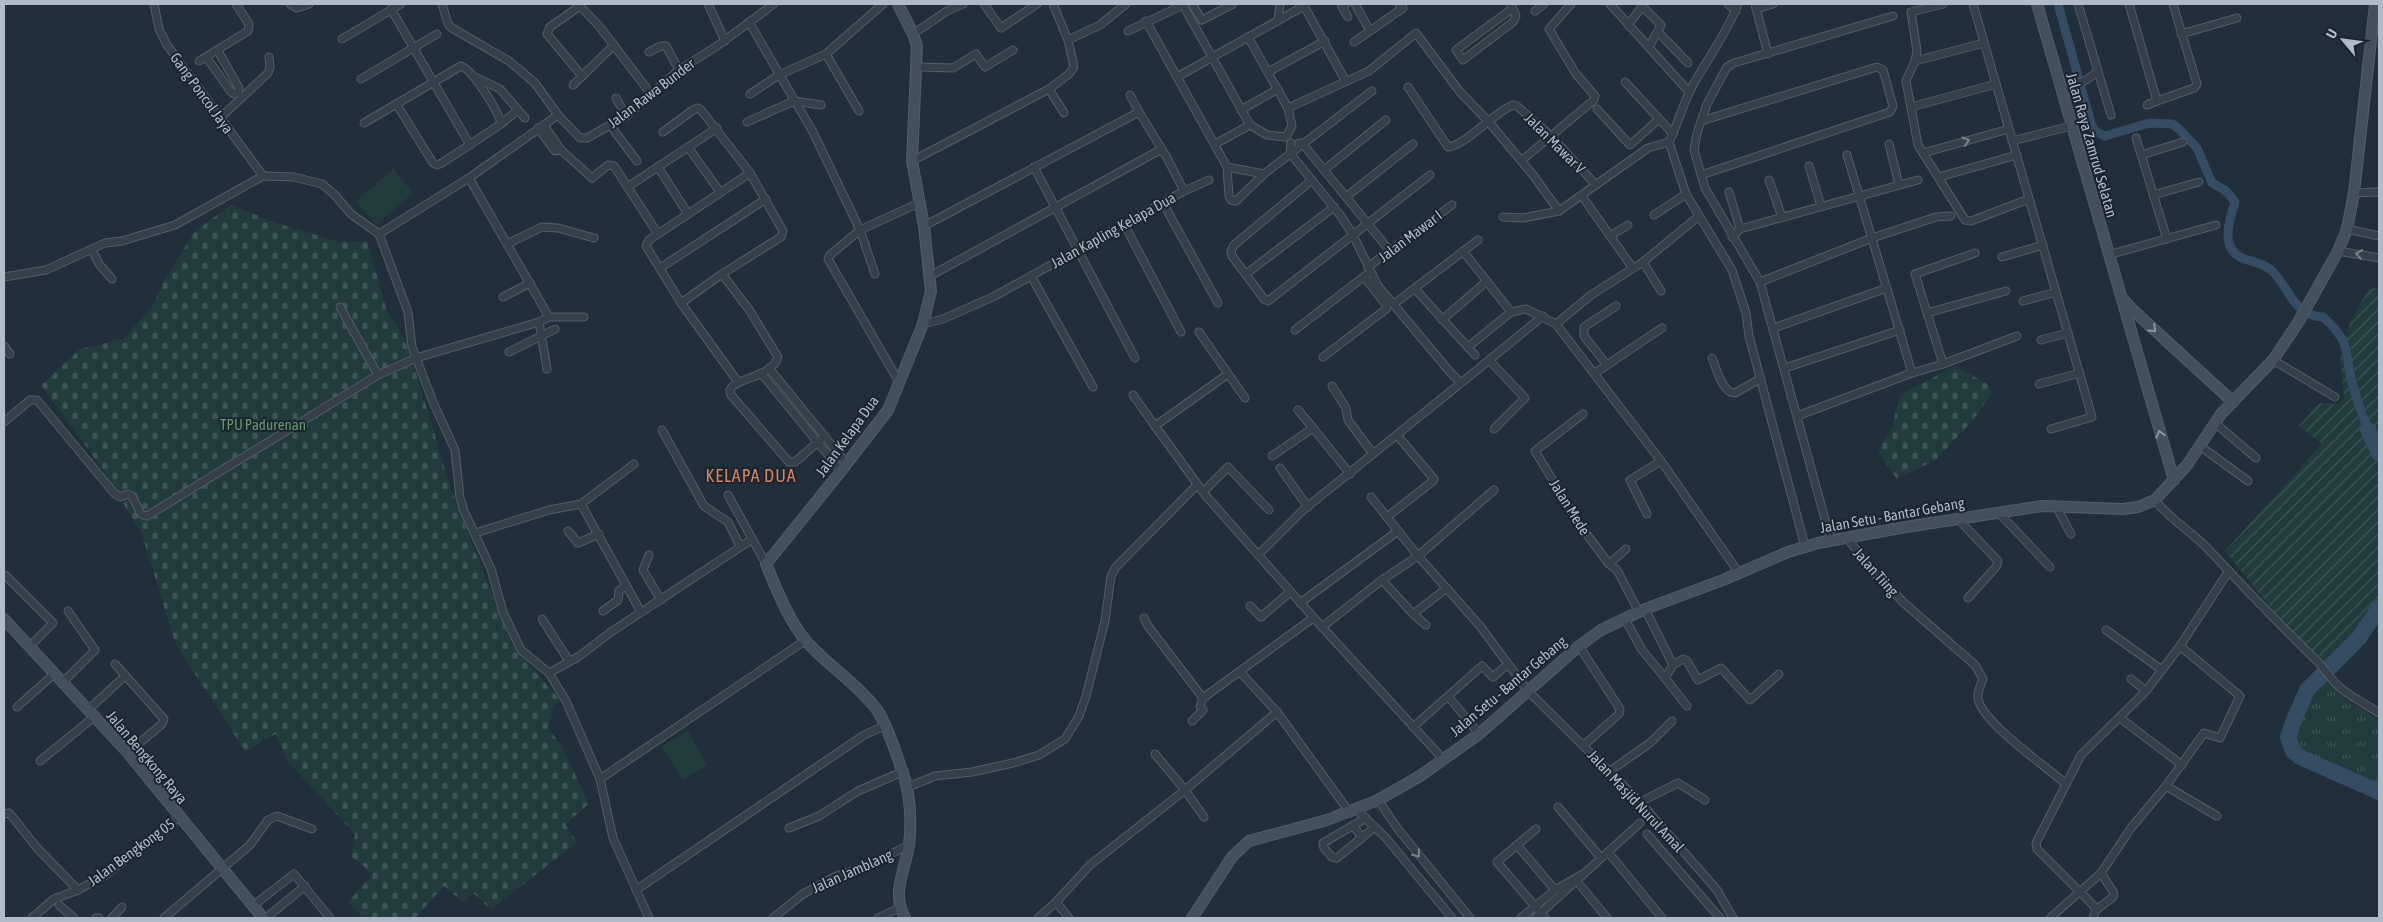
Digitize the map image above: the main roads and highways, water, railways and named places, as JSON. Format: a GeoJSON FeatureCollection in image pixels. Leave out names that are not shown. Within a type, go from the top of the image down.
{"type":"FeatureCollection","features":[{"type":"Feature","properties":{"kind":"main road","name":"Jalan Kelapa Dua"},"geometry":{"type":"LineString","coordinates":[[898,4],[914,34],[917,46],[912,161],[924,226],[931,291],[923,324],[888,410],[844,468],[766,564],[781,600],[806,640],[863,694],[878,712],[884,726],[902,772],[910,816],[909,845],[900,876],[899,908],[905,918]]}},
{"type":"Feature","properties":{"kind":"main road","name":"Jalan Raya Zamrud Selatan"},"geometry":{"type":"LineString","coordinates":[[2037,4],[2066,90],[2071,126],[2174,480]]}},
{"type":"Feature","properties":{"kind":"main road","name":"Jalan Setu - Bantar Gebang"},"geometry":{"type":"LineString","coordinates":[[1192,918],[1232,857],[1250,841],[1354,811],[1378,800],[1420,776],[1442,758],[1480,734],[1579,646],[1601,630],[1642,610],[1805,546],[2042,506],[2124,509],[2138,507],[2155,500],[2174,480],[2215,423],[2273,360],[2299,322],[2338,251],[2347,229],[2354,194],[2375,4]]}},
{"type":"Feature","properties":{"kind":"main road","name":"Jalan Raya Zamrud Selatan"},"geometry":{"type":"LineString","coordinates":[[2120,294],[2133,310],[2233,402]]}},
{"type":"Feature","properties":{"kind":"main road","name":"Jalan Bengkong Raya"},"geometry":{"type":"LineString","coordinates":[[4,619],[128,753],[179,817],[265,918]]}},
{"type":"Feature","properties":{"kind":"waterway"},"geometry":{"type":"LineString","coordinates":[[2058,4],[2091,123],[2095,131],[2105,136],[2149,123],[2172,124],[2197,148],[2212,183],[2225,190],[2235,202],[2228,231],[2231,248],[2244,259],[2261,264],[2271,270],[2292,300],[2304,312],[2323,317],[2339,335],[2346,349],[2353,386],[2368,430]]}},
{"type":"Feature","properties":{"kind":"waterway"},"geometry":{"type":"LineString","coordinates":[[2368,430],[2379,453]]}},
{"type":"Feature","properties":{"kind":"waterway"},"geometry":{"type":"LineString","coordinates":[[2379,608],[2359,638],[2307,690],[2288,737],[2293,751],[2300,757],[2379,792]]}},
{"type":"Feature","properties":{"kind":"district","name":"KELAPA DUA"},"geometry":{"type":"Point","coordinates":[751,475]}},
{"type":"Feature","properties":{"kind":"park label","name":"TPU Padurenan"},"geometry":{"type":"Point","coordinates":[263,424]}}]}
